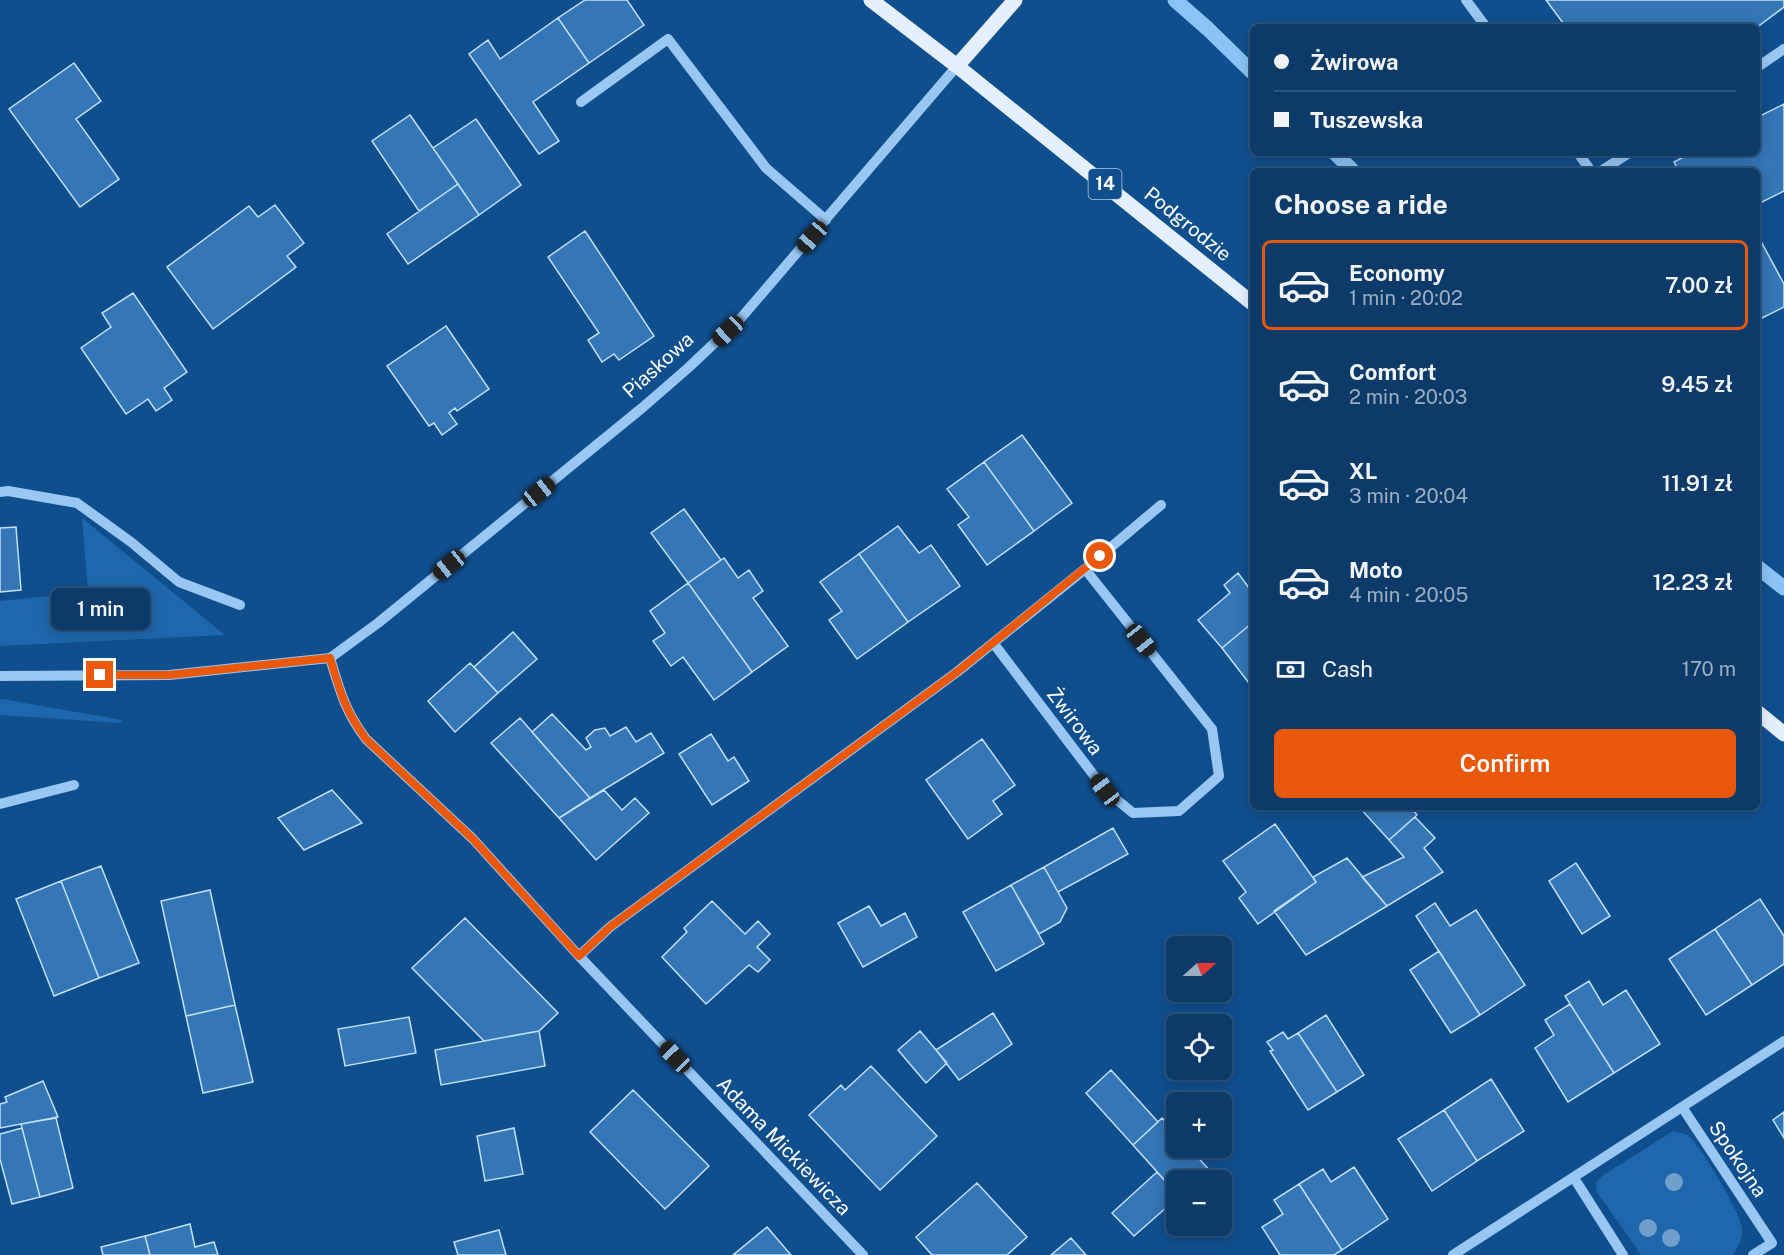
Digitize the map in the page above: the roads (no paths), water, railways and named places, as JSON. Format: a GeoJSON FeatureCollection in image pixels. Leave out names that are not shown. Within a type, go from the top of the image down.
{"type":"FeatureCollection","features":[{"type":"Feature","properties":{"kind":"main road","name":"14"},"geometry":{"type":"LineString","coordinates":[[871,0],[957,66]]}},
{"type":"Feature","properties":{"kind":"main road","name":"Piaskowa"},"geometry":{"type":"LineString","coordinates":[[957,66],[1015,0]]}},
{"type":"Feature","properties":{"kind":"main road","name":"Podgrodzie"},"geometry":{"type":"LineString","coordinates":[[957,66],[1250,301]]}},
{"type":"Feature","properties":{"kind":"main road"},"geometry":{"type":"LineString","coordinates":[[1760,714],[1784,734]]}},
{"type":"Feature","properties":{"kind":"street"},"geometry":{"type":"LineString","coordinates":[[1466,0],[1484,24]]}},
{"type":"Feature","properties":{"kind":"street"},"geometry":{"type":"LineString","coordinates":[[581,102],[668,39],[766,168],[826,220]]}},
{"type":"Feature","properties":{"kind":"street"},"geometry":{"type":"LineString","coordinates":[[1760,65],[1784,49]]}},
{"type":"Feature","properties":{"kind":"street","name":"Piaskowa"},"geometry":{"type":"LineString","coordinates":[[330,658],[378,624],[634,415],[741,318],[957,66]]}},
{"type":"Feature","properties":{"kind":"street"},"geometry":{"type":"LineString","coordinates":[[1606,168],[1624,156]]}},
{"type":"Feature","properties":{"kind":"street"},"geometry":{"type":"LineString","coordinates":[[0,492],[8,491],[77,503],[179,582],[240,605]]}},
{"type":"Feature","properties":{"kind":"street"},"geometry":{"type":"LineString","coordinates":[[579,956],[610,927],[994,644],[1161,505]]}},
{"type":"Feature","properties":{"kind":"street","name":"Żwirowa"},"geometry":{"type":"LineString","coordinates":[[994,644],[1105,790],[1133,813],[1179,811],[1219,776],[1212,729],[1084,569]]}},
{"type":"Feature","properties":{"kind":"street"},"geometry":{"type":"LineString","coordinates":[[0,676],[169,675],[330,658]]}},
{"type":"Feature","properties":{"kind":"street","name":"Adama Mickiewicza"},"geometry":{"type":"LineString","coordinates":[[330,658],[343,702],[366,739],[473,839],[579,956],[862,1255]]}},
{"type":"Feature","properties":{"kind":"street"},"geometry":{"type":"LineString","coordinates":[[0,804],[74,784]]}},
{"type":"Feature","properties":{"kind":"street"},"geometry":{"type":"LineString","coordinates":[[1453,1255],[1784,1041]]}},
{"type":"Feature","properties":{"kind":"street","name":"Spokojna"},"geometry":{"type":"LineString","coordinates":[[1682,1107],[1772,1243],[1753,1255]]}},
{"type":"Feature","properties":{"kind":"street"},"geometry":{"type":"LineString","coordinates":[[1574,1178],[1623,1255]]}},
{"type":"Feature","properties":{"kind":"waterway"},"geometry":{"type":"LineString","coordinates":[[1175,0],[1250,70]]}},
{"type":"Feature","properties":{"kind":"waterway"},"geometry":{"type":"LineString","coordinates":[[1338,156],[1350,168]]}},
{"type":"Feature","properties":{"kind":"waterway"},"geometry":{"type":"LineString","coordinates":[[1760,569],[1784,588]]}}]}
